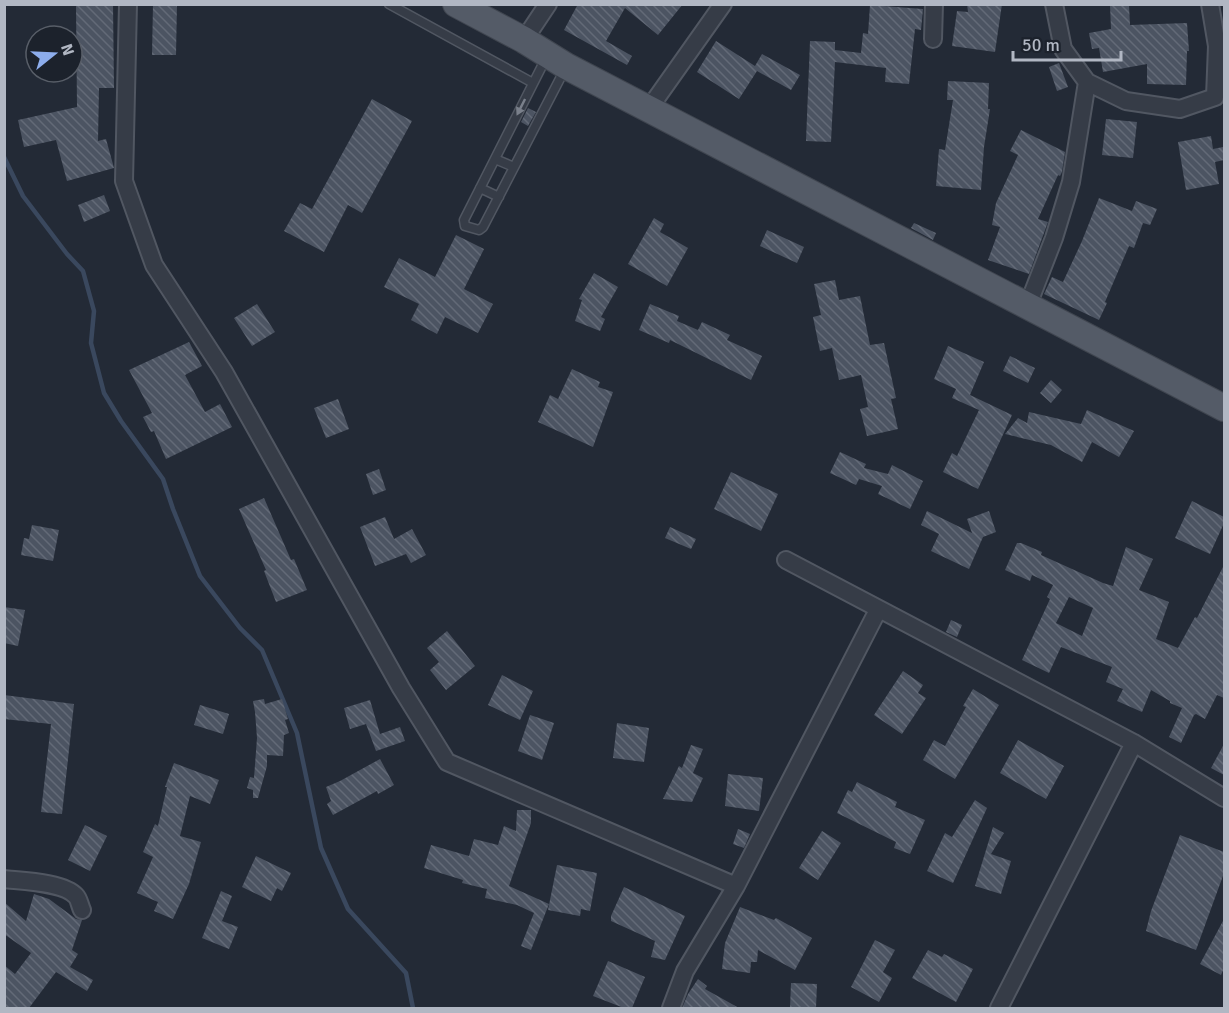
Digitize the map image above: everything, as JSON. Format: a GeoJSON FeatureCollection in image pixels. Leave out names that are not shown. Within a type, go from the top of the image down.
{"type":"FeatureCollection","features":[{"type":"Feature","properties":{"kind":"main road"},"geometry":{"type":"LineString","coordinates":[[456,4],[648,110],[1224,408]]}},
{"type":"Feature","properties":{"kind":"street"},"geometry":{"type":"LineString","coordinates":[[128,4],[124,181],[154,265],[224,372],[378,647],[447,762],[736,886]]}},
{"type":"Feature","properties":{"kind":"street"},"geometry":{"type":"LineString","coordinates":[[524,40],[548,4]]}},
{"type":"Feature","properties":{"kind":"street"},"geometry":{"type":"LineString","coordinates":[[648,110],[723,4]]}},
{"type":"Feature","properties":{"kind":"street"},"geometry":{"type":"LineString","coordinates":[[933,39],[934,4]]}},
{"type":"Feature","properties":{"kind":"street"},"geometry":{"type":"LineString","coordinates":[[1054,4],[1063,49],[1087,82],[1126,101],[1180,109],[1215,97],[1221,46],[1210,4]]}},
{"type":"Feature","properties":{"kind":"street"},"geometry":{"type":"LineString","coordinates":[[1028,305],[1054,238],[1071,182],[1087,82]]}},
{"type":"Feature","properties":{"kind":"street"},"geometry":{"type":"LineString","coordinates":[[786,560],[1134,743],[1224,798]]}},
{"type":"Feature","properties":{"kind":"street"},"geometry":{"type":"LineString","coordinates":[[671,1008],[685,971],[736,886],[878,610]]}},
{"type":"Feature","properties":{"kind":"street"},"geometry":{"type":"LineString","coordinates":[[999,1008],[1134,743]]}},
{"type":"Feature","properties":{"kind":"street"},"geometry":{"type":"LineString","coordinates":[[4,879],[34,881],[65,889],[77,896],[82,910]]}},
{"type":"Feature","properties":{"kind":"lane"},"geometry":{"type":"LineString","coordinates":[[389,4],[533,83]]}},
{"type":"Feature","properties":{"kind":"lane"},"geometry":{"type":"LineString","coordinates":[[556,60],[514,167],[499,197],[479,230],[465,226],[464,220],[533,83],[556,60]]}},
{"type":"Feature","properties":{"kind":"lane"},"geometry":{"type":"LineString","coordinates":[[495,159],[514,167]]}},
{"type":"Feature","properties":{"kind":"lane"},"geometry":{"type":"LineString","coordinates":[[480,188],[499,197]]}},
{"type":"Feature","properties":{"kind":"building"},"geometry":{"type":"Polygon","coordinates":[[[76,4],[113,4],[114,88],[99,88],[98,141],[106,139],[114,168],[67,181],[56,140],[24,147],[18,120],[77,107],[77,84],[84,84],[84,24],[76,24],[76,4]]]}},
{"type":"Feature","properties":{"kind":"building"},"geometry":{"type":"Polygon","coordinates":[[[153,4],[177,4],[176,55],[152,55],[153,4]]]}},
{"type":"Feature","properties":{"kind":"building"},"geometry":{"type":"Polygon","coordinates":[[[578,4],[683,4],[658,35],[625,8],[606,41],[632,56],[627,65],[564,30],[578,4]]]}},
{"type":"Feature","properties":{"kind":"building"},"geometry":{"type":"Polygon","coordinates":[[[967,4],[1002,4],[995,52],[952,46],[957,11],[968,12],[967,4]]]}},
{"type":"Feature","properties":{"kind":"building"},"geometry":{"type":"Polygon","coordinates":[[[870,5],[923,9],[921,30],[915,29],[909,84],[885,82],[886,68],[835,62],[831,142],[806,141],[810,41],[835,42],[835,50],[861,53],[863,33],[868,34],[870,5]]]}},
{"type":"Feature","properties":{"kind":"building"},"geometry":{"type":"Polygon","coordinates":[[[1110,5],[1129,5],[1130,25],[1187,23],[1189,51],[1187,51],[1186,85],[1147,84],[1147,64],[1103,72],[1099,48],[1092,49],[1089,33],[1111,29],[1110,5]]]}},
{"type":"Feature","properties":{"kind":"building"},"geometry":{"type":"Polygon","coordinates":[[[716,41],[755,66],[762,54],[800,75],[791,90],[757,71],[739,99],[697,72],[716,41]]]}},
{"type":"Feature","properties":{"kind":"building"},"geometry":{"type":"Polygon","coordinates":[[[1059,63],[1068,87],[1057,91],[1049,67],[1059,63]]]}},
{"type":"Feature","properties":{"kind":"building"},"geometry":{"type":"Polygon","coordinates":[[[948,81],[989,83],[988,109],[990,109],[981,190],[936,186],[939,149],[945,150],[953,100],[947,100],[948,81]]]}},
{"type":"Feature","properties":{"kind":"building"},"geometry":{"type":"Polygon","coordinates":[[[372,99],[412,121],[362,213],[348,205],[324,252],[284,231],[300,203],[312,209],[372,99]]]}},
{"type":"Feature","properties":{"kind":"building"},"geometry":{"type":"Polygon","coordinates":[[[528,108],[536,112],[528,126],[521,122],[528,108]]]}},
{"type":"Feature","properties":{"kind":"building"},"geometry":{"type":"Polygon","coordinates":[[[1106,119],[1137,122],[1133,158],[1102,155],[1106,119]]]}},
{"type":"Feature","properties":{"kind":"building"},"geometry":{"type":"Polygon","coordinates":[[[1021,130],[1065,152],[1062,172],[1060,176],[1058,175],[1038,219],[1048,222],[1029,274],[988,260],[1000,227],[992,225],[996,203],[1018,155],[1010,151],[1021,130]]]}},
{"type":"Feature","properties":{"kind":"building"},"geometry":{"type":"Polygon","coordinates":[[[1211,136],[1213,149],[1223,147],[1224,153],[1224,160],[1215,162],[1219,184],[1186,190],[1178,142],[1211,136]]]}},
{"type":"Feature","properties":{"kind":"building"},"geometry":{"type":"Polygon","coordinates":[[[104,195],[110,211],[84,222],[78,205],[104,195]]]}},
{"type":"Feature","properties":{"kind":"building"},"geometry":{"type":"Polygon","coordinates":[[[1099,198],[1132,211],[1136,201],[1157,209],[1150,225],[1143,223],[1134,248],[1129,246],[1099,320],[1044,294],[1052,277],[1063,282],[1099,198]]]}},
{"type":"Feature","properties":{"kind":"building"},"geometry":{"type":"Polygon","coordinates":[[[654,218],[664,224],[660,232],[688,248],[667,286],[628,264],[654,218]]]}},
{"type":"Feature","properties":{"kind":"building"},"geometry":{"type":"Polygon","coordinates":[[[914,223],[936,233],[933,240],[911,228],[914,223]]]}},
{"type":"Feature","properties":{"kind":"building"},"geometry":{"type":"Polygon","coordinates":[[[767,230],[804,247],[797,263],[760,246],[767,230]]]}},
{"type":"Feature","properties":{"kind":"building"},"geometry":{"type":"Polygon","coordinates":[[[456,235],[484,249],[464,289],[493,304],[478,333],[445,317],[437,334],[411,320],[419,304],[384,287],[399,258],[435,277],[456,235]]]}},
{"type":"Feature","properties":{"kind":"building"},"geometry":{"type":"Polygon","coordinates":[[[594,273],[618,287],[601,317],[605,319],[600,331],[575,321],[582,300],[579,299],[594,273]]]}},
{"type":"Feature","properties":{"kind":"building"},"geometry":{"type":"Polygon","coordinates":[[[835,280],[839,300],[860,296],[870,345],[884,343],[896,398],[891,399],[898,429],[867,436],[860,409],[868,407],[861,375],[839,380],[832,348],[820,351],[813,317],[821,315],[814,284],[835,280]]]}},
{"type":"Feature","properties":{"kind":"building"},"geometry":{"type":"Polygon","coordinates":[[[257,304],[275,332],[252,346],[234,318],[257,304]]]}},
{"type":"Feature","properties":{"kind":"building"},"geometry":{"type":"Polygon","coordinates":[[[650,304],[679,316],[677,321],[698,330],[702,322],[730,335],[727,340],[762,356],[751,380],[670,340],[669,343],[639,330],[650,304]]]}},
{"type":"Feature","properties":{"kind":"building"},"geometry":{"type":"Polygon","coordinates":[[[189,342],[202,366],[185,375],[205,412],[220,404],[232,427],[166,459],[154,431],[151,432],[143,417],[152,413],[129,370],[189,342]]]}},
{"type":"Feature","properties":{"kind":"building"},"geometry":{"type":"Polygon","coordinates":[[[948,346],[984,362],[970,395],[1012,415],[978,489],[943,472],[952,453],[957,456],[979,410],[952,398],[956,389],[934,379],[948,346]]]}},
{"type":"Feature","properties":{"kind":"building"},"geometry":{"type":"Polygon","coordinates":[[[1010,356],[1035,368],[1028,383],[1003,371],[1010,356]]]}},
{"type":"Feature","properties":{"kind":"building"},"geometry":{"type":"Polygon","coordinates":[[[572,369],[600,382],[598,387],[613,392],[593,447],[538,422],[550,395],[558,399],[572,369]]]}},
{"type":"Feature","properties":{"kind":"building"},"geometry":{"type":"Polygon","coordinates":[[[1051,380],[1062,390],[1051,403],[1040,393],[1051,380]]]}},
{"type":"Feature","properties":{"kind":"building"},"geometry":{"type":"Polygon","coordinates":[[[338,399],[349,429],[326,438],[314,408],[338,399]]]}},
{"type":"Feature","properties":{"kind":"building"},"geometry":{"type":"Polygon","coordinates":[[[1087,410],[1134,431],[1119,457],[1092,442],[1082,462],[1051,445],[1005,434],[1018,418],[1027,423],[1029,412],[1081,424],[1087,410]]]}},
{"type":"Feature","properties":{"kind":"building"},"geometry":{"type":"Polygon","coordinates":[[[840,452],[866,464],[864,468],[888,474],[892,465],[923,481],[910,509],[878,494],[882,486],[859,479],[856,485],[830,473],[840,452]]]}},
{"type":"Feature","properties":{"kind":"building"},"geometry":{"type":"Polygon","coordinates":[[[379,469],[386,490],[373,495],[366,474],[379,469]]]}},
{"type":"Feature","properties":{"kind":"building"},"geometry":{"type":"Polygon","coordinates":[[[731,472],[778,494],[761,531],[714,509],[731,472]]]}},
{"type":"Feature","properties":{"kind":"building"},"geometry":{"type":"Polygon","coordinates":[[[264,498],[307,590],[276,602],[264,571],[266,570],[239,509],[264,498]]]}},
{"type":"Feature","properties":{"kind":"building"},"geometry":{"type":"Polygon","coordinates":[[[1192,501],[1224,517],[1224,523],[1210,554],[1175,538],[1192,501]]]}},
{"type":"Feature","properties":{"kind":"building"},"geometry":{"type":"Polygon","coordinates":[[[927,511],[972,533],[967,519],[989,511],[996,532],[983,537],[969,569],[931,551],[939,534],[921,525],[927,511]]]}},
{"type":"Feature","properties":{"kind":"building"},"geometry":{"type":"Polygon","coordinates":[[[385,517],[394,539],[412,529],[426,555],[411,563],[406,554],[375,566],[360,527],[385,517]]]}},
{"type":"Feature","properties":{"kind":"building"},"geometry":{"type":"Polygon","coordinates":[[[32,525],[59,530],[53,561],[21,555],[24,538],[29,539],[32,525]]]}},
{"type":"Feature","properties":{"kind":"building"},"geometry":{"type":"Polygon","coordinates":[[[670,527],[696,539],[691,549],[665,538],[670,527]]]}},
{"type":"Feature","properties":{"kind":"building"},"geometry":{"type":"Polygon","coordinates":[[[1017,543],[1042,552],[1041,555],[1113,586],[1126,547],[1153,559],[1139,590],[1169,602],[1156,639],[1178,648],[1195,617],[1197,618],[1224,565],[1224,698],[1217,695],[1205,719],[1194,715],[1181,743],[1169,737],[1182,708],[1151,690],[1142,712],[1117,701],[1123,689],[1106,682],[1112,667],[1061,647],[1049,673],[1022,660],[1050,599],[1047,597],[1053,585],[1032,575],[1030,581],[1005,570],[1017,543]],[[1069,597],[1056,623],[1082,636],[1093,608],[1069,597]]]}},
{"type":"Feature","properties":{"kind":"building"},"geometry":{"type":"Polygon","coordinates":[[[4,607],[25,610],[18,646],[4,643],[4,607]]]}},
{"type":"Feature","properties":{"kind":"building"},"geometry":{"type":"Polygon","coordinates":[[[951,620],[962,625],[957,637],[946,632],[951,620]]]}},
{"type":"Feature","properties":{"kind":"building"},"geometry":{"type":"Polygon","coordinates":[[[447,631],[475,666],[446,690],[430,670],[439,662],[427,648],[447,631]]]}},
{"type":"Feature","properties":{"kind":"building"},"geometry":{"type":"Polygon","coordinates":[[[903,671],[923,685],[918,693],[926,698],[902,734],[874,715],[903,671]]]}},
{"type":"Feature","properties":{"kind":"building"},"geometry":{"type":"Polygon","coordinates":[[[502,675],[533,691],[520,720],[488,705],[502,675]]]}},
{"type":"Feature","properties":{"kind":"building"},"geometry":{"type":"Polygon","coordinates":[[[973,689],[999,705],[955,779],[923,760],[934,740],[945,746],[973,689]]]}},
{"type":"Feature","properties":{"kind":"building"},"geometry":{"type":"Polygon","coordinates":[[[4,695],[74,704],[62,814],[41,812],[51,724],[4,719],[4,695]]]}},
{"type":"Feature","properties":{"kind":"building"},"geometry":{"type":"Polygon","coordinates":[[[264,699],[265,704],[282,699],[288,719],[285,720],[289,733],[284,735],[283,756],[267,755],[267,766],[258,798],[253,798],[253,790],[247,788],[250,777],[254,778],[257,738],[253,701],[264,699]]]}},
{"type":"Feature","properties":{"kind":"building"},"geometry":{"type":"Polygon","coordinates":[[[370,700],[380,734],[400,727],[405,741],[376,751],[366,724],[350,729],[344,708],[370,700]]]}},
{"type":"Feature","properties":{"kind":"building"},"geometry":{"type":"Polygon","coordinates":[[[200,705],[229,714],[223,734],[194,725],[200,705]]]}},
{"type":"Feature","properties":{"kind":"building"},"geometry":{"type":"Polygon","coordinates":[[[530,715],[554,723],[542,760],[518,751],[530,715]]]}},
{"type":"Feature","properties":{"kind":"building"},"geometry":{"type":"Polygon","coordinates":[[[617,723],[649,728],[644,762],[613,758],[617,723]]]}},
{"type":"Feature","properties":{"kind":"building"},"geometry":{"type":"Polygon","coordinates":[[[1018,740],[1064,766],[1046,799],[1000,773],[1018,740]]]}},
{"type":"Feature","properties":{"kind":"building"},"geometry":{"type":"Polygon","coordinates":[[[1224,744],[1224,775],[1211,768],[1224,744]]]}},
{"type":"Feature","properties":{"kind":"building"},"geometry":{"type":"Polygon","coordinates":[[[691,745],[703,749],[693,773],[703,778],[692,802],[663,799],[679,766],[682,768],[691,745]]]}},
{"type":"Feature","properties":{"kind":"building"},"geometry":{"type":"Polygon","coordinates":[[[380,759],[394,785],[378,794],[377,791],[333,815],[327,804],[331,801],[326,787],[380,759]]]}},
{"type":"Feature","properties":{"kind":"building"},"geometry":{"type":"Polygon","coordinates":[[[174,763],[219,780],[210,804],[190,796],[180,836],[201,842],[189,884],[173,919],[154,911],[158,902],[137,893],[153,857],[143,852],[155,824],[158,826],[167,787],[165,787],[174,763]]]}},
{"type":"Feature","properties":{"kind":"building"},"geometry":{"type":"Polygon","coordinates":[[[728,774],[763,778],[759,811],[725,806],[728,774]]]}},
{"type":"Feature","properties":{"kind":"building"},"geometry":{"type":"Polygon","coordinates":[[[857,782],[897,802],[895,807],[925,820],[910,854],[894,848],[896,842],[837,813],[848,790],[852,792],[857,782]]]}},
{"type":"Feature","properties":{"kind":"building"},"geometry":{"type":"Polygon","coordinates":[[[975,800],[987,808],[953,883],[927,871],[945,833],[952,837],[975,800]]]}},
{"type":"Feature","properties":{"kind":"building"},"geometry":{"type":"Polygon","coordinates":[[[517,810],[531,810],[531,823],[509,886],[549,904],[531,950],[521,946],[534,913],[517,905],[485,898],[487,889],[462,883],[463,880],[424,868],[431,845],[469,856],[474,839],[498,845],[504,826],[516,831],[517,810]]]}},
{"type":"Feature","properties":{"kind":"building"},"geometry":{"type":"Polygon","coordinates":[[[85,825],[107,836],[90,871],[68,860],[85,825]]]}},
{"type":"Feature","properties":{"kind":"building"},"geometry":{"type":"Polygon","coordinates":[[[993,827],[1004,833],[991,854],[1011,861],[1001,894],[975,886],[993,827]]]}},
{"type":"Feature","properties":{"kind":"building"},"geometry":{"type":"Polygon","coordinates":[[[738,829],[750,834],[744,848],[733,844],[738,829]]]}},
{"type":"Feature","properties":{"kind":"building"},"geometry":{"type":"Polygon","coordinates":[[[822,831],[841,843],[818,880],[799,868],[822,831]]]}},
{"type":"Feature","properties":{"kind":"building"},"geometry":{"type":"Polygon","coordinates":[[[1180,835],[1224,852],[1224,873],[1196,950],[1146,931],[1151,911],[1180,835]]]}},
{"type":"Feature","properties":{"kind":"building"},"geometry":{"type":"Polygon","coordinates":[[[256,856],[291,873],[282,891],[277,888],[271,901],[242,887],[256,856]]]}},
{"type":"Feature","properties":{"kind":"building"},"geometry":{"type":"Polygon","coordinates":[[[557,865],[597,873],[590,911],[581,909],[580,916],[548,910],[557,865]]]}},
{"type":"Feature","properties":{"kind":"building"},"geometry":{"type":"Polygon","coordinates":[[[624,887],[685,916],[665,960],[651,957],[655,941],[611,921],[624,887]]]}},
{"type":"Feature","properties":{"kind":"building"},"geometry":{"type":"Polygon","coordinates":[[[221,891],[232,896],[222,921],[238,927],[229,949],[202,938],[221,891]]]}},
{"type":"Feature","properties":{"kind":"building"},"geometry":{"type":"Polygon","coordinates":[[[34,894],[49,899],[76,919],[82,920],[72,950],[78,954],[70,967],[93,980],[87,991],[56,972],[29,1008],[4,1008],[4,965],[15,974],[31,953],[4,934],[4,902],[26,921],[34,894]]]}},
{"type":"Feature","properties":{"kind":"building"},"geometry":{"type":"Polygon","coordinates":[[[740,907],[774,920],[776,918],[812,938],[795,970],[758,950],[757,962],[751,962],[750,973],[722,969],[725,943],[740,907]]]}},
{"type":"Feature","properties":{"kind":"building"},"geometry":{"type":"Polygon","coordinates":[[[1224,919],[1224,968],[1221,975],[1200,964],[1224,919]]]}},
{"type":"Feature","properties":{"kind":"building"},"geometry":{"type":"Polygon","coordinates":[[[875,940],[895,950],[883,972],[892,978],[879,1002],[851,987],[875,940]]]}},
{"type":"Feature","properties":{"kind":"building"},"geometry":{"type":"Polygon","coordinates":[[[928,950],[942,957],[944,954],[973,969],[956,1002],[912,978],[928,950]]]}},
{"type":"Feature","properties":{"kind":"building"},"geometry":{"type":"Polygon","coordinates":[[[608,961],[645,977],[632,1008],[624,1008],[593,996],[608,961]]]}},
{"type":"Feature","properties":{"kind":"building"},"geometry":{"type":"Polygon","coordinates":[[[698,979],[707,986],[705,989],[739,1008],[682,1008],[698,979]]]}},
{"type":"Feature","properties":{"kind":"building"},"geometry":{"type":"Polygon","coordinates":[[[791,983],[817,984],[816,1008],[790,1008],[791,983]]]}},
{"type":"Feature","properties":{"kind":"waterway"},"geometry":{"type":"LineString","coordinates":[[4,157],[23,196],[67,254],[83,271],[94,311],[91,343],[104,393],[121,421],[163,479],[200,576],[240,628],[262,650],[297,733],[321,848],[348,909],[406,973],[413,1008]]}}]}
